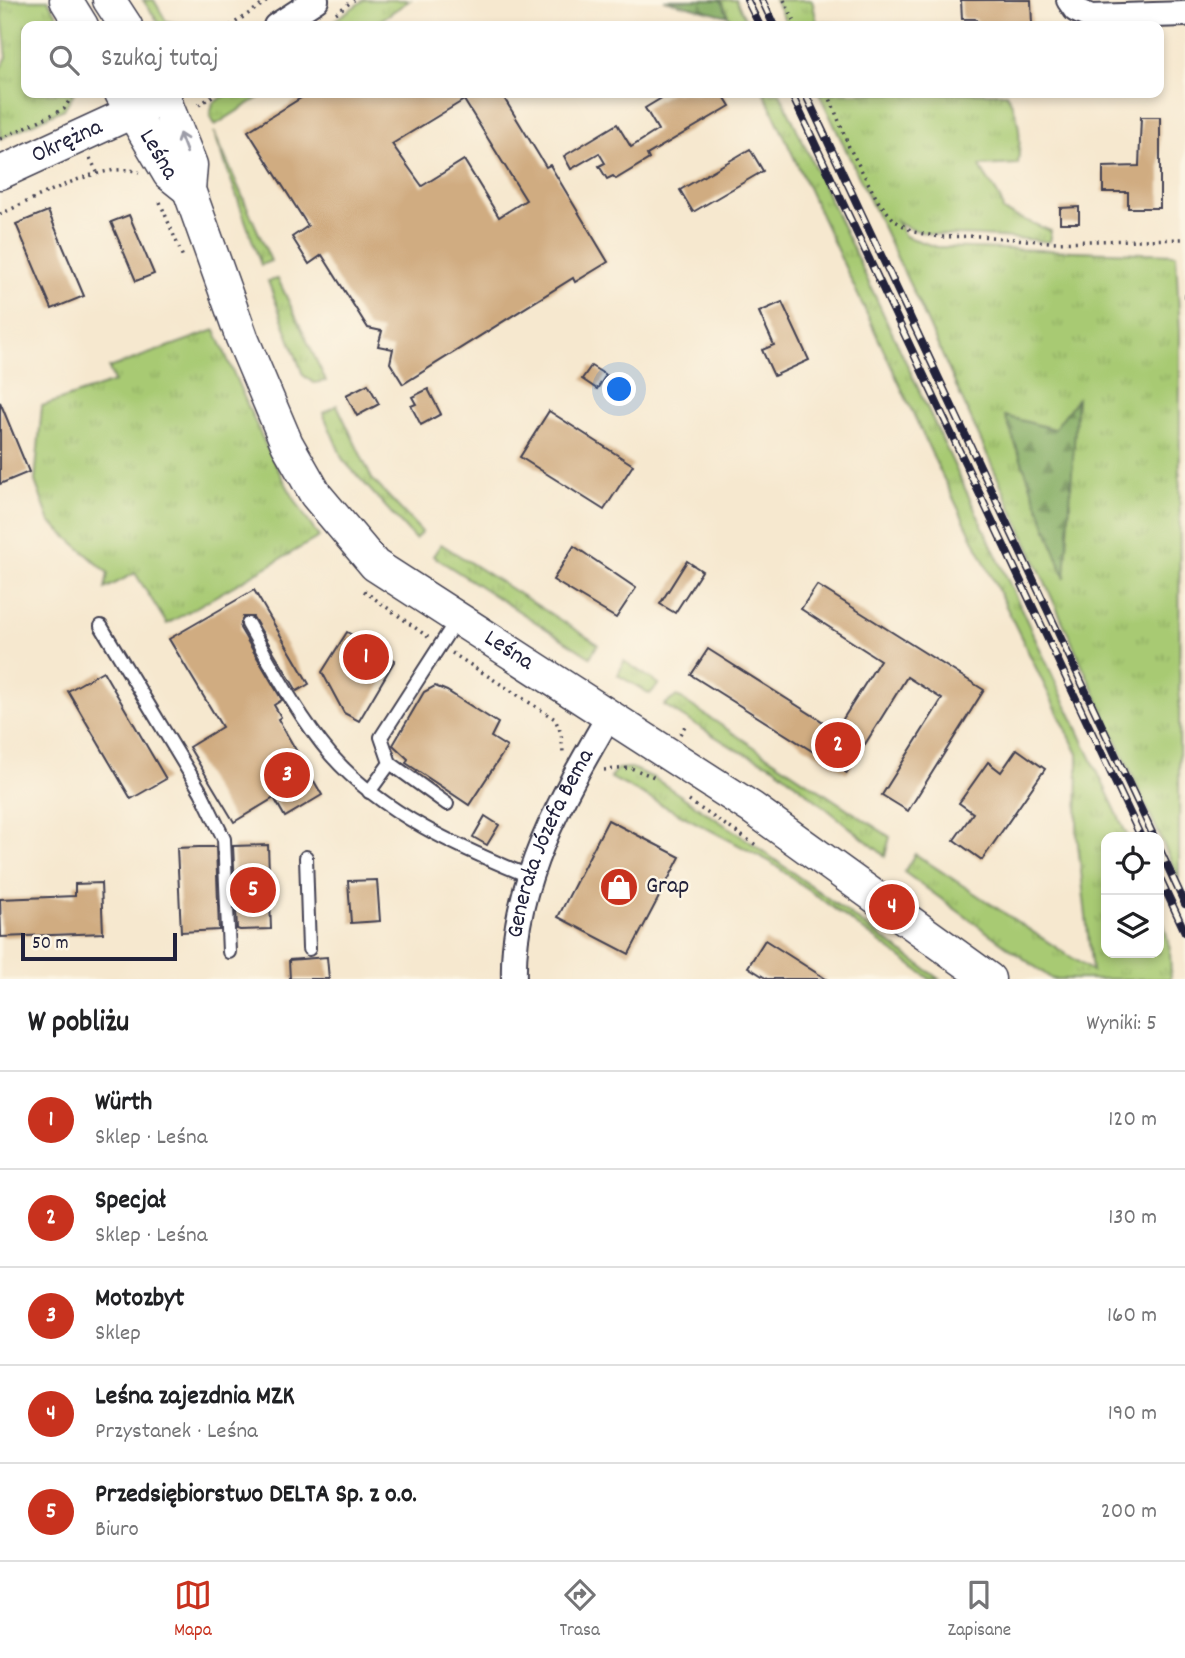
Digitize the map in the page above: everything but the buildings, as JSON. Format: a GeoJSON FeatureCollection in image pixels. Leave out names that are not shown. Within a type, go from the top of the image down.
{"type":"FeatureCollection","features":[{"type":"Feature","properties":{"kind":"street"},"geometry":{"type":"LineString","coordinates":[[66,0],[79,21]]}},
{"type":"Feature","properties":{"kind":"street"},"geometry":{"type":"LineString","coordinates":[[109,0],[123,21]]}},
{"type":"Feature","properties":{"kind":"street"},"geometry":{"type":"LineString","coordinates":[[284,21],[316,0]]}},
{"type":"Feature","properties":{"kind":"street"},"geometry":{"type":"LineString","coordinates":[[1069,0],[1076,10],[1091,17],[1185,14]]}},
{"type":"Feature","properties":{"kind":"street","name":"Okrężna"},"geometry":{"type":"LineString","coordinates":[[0,173],[127,104],[151,98]]}},
{"type":"Feature","properties":{"kind":"street","name":"Leśna"},"geometry":{"type":"LineString","coordinates":[[168,98],[191,165],[189,190],[242,338],[288,444],[316,495],[375,565],[827,860],[989,979]]}},
{"type":"Feature","properties":{"kind":"street","name":"Leśna"},"geometry":{"type":"LineString","coordinates":[[127,104],[169,174],[189,190]]}},
{"type":"Feature","properties":{"kind":"street","name":"Generała Józefa Bema"},"geometry":{"type":"LineString","coordinates":[[514,979],[518,929],[531,877],[566,790],[609,716]]}},
{"type":"Feature","properties":{"kind":"lane"},"geometry":{"type":"LineString","coordinates":[[447,804],[390,763],[381,737],[457,619]]}},
{"type":"Feature","properties":{"kind":"lane"},"geometry":{"type":"LineString","coordinates":[[248,624],[314,732],[331,755],[369,792],[425,827],[531,877]]}},
{"type":"Feature","properties":{"kind":"lane"},"geometry":{"type":"LineString","coordinates":[[101,626],[201,792],[224,839],[229,952]]}},
{"type":"Feature","properties":{"kind":"lane"},"geometry":{"type":"LineString","coordinates":[[369,792],[390,763]]}},
{"type":"Feature","properties":{"kind":"lane"},"geometry":{"type":"LineString","coordinates":[[306,857],[309,949]]}},
{"type":"Feature","properties":{"kind":"path"},"geometry":{"type":"LineString","coordinates":[[238,21],[270,0]]}},
{"type":"Feature","properties":{"kind":"path"},"geometry":{"type":"LineString","coordinates":[[784,0],[794,21]]}},
{"type":"Feature","properties":{"kind":"path"},"geometry":{"type":"LineString","coordinates":[[0,139],[64,109],[71,98]]}},
{"type":"Feature","properties":{"kind":"path"},"geometry":{"type":"LineString","coordinates":[[199,105],[210,98]]}},
{"type":"Feature","properties":{"kind":"path"},"geometry":{"type":"LineString","coordinates":[[830,98],[849,147],[878,201],[895,221],[914,232],[1049,242],[1185,239]]}},
{"type":"Feature","properties":{"kind":"green space"},"geometry":{"type":"Polygon","coordinates":[[[0,0],[48,0],[61,21],[21,21],[21,98],[71,98],[64,109],[0,139],[0,69],[7,57],[0,0]]]}},
{"type":"Feature","properties":{"kind":"green space"},"geometry":{"type":"Polygon","coordinates":[[[143,0],[154,0],[166,21],[158,21],[143,0]]]}},
{"type":"Feature","properties":{"kind":"green space"},"geometry":{"type":"Polygon","coordinates":[[[364,0],[410,0],[379,21],[335,20],[364,0]]]}},
{"type":"Feature","properties":{"kind":"green space"},"geometry":{"type":"Polygon","coordinates":[[[664,0],[721,0],[728,16],[664,0]]]}},
{"type":"Feature","properties":{"kind":"green space"},"geometry":{"type":"Polygon","coordinates":[[[721,0],[736,0],[746,21],[731,21],[721,0]]]}},
{"type":"Feature","properties":{"kind":"green space"},"geometry":{"type":"Polygon","coordinates":[[[775,0],[812,0],[817,21],[786,21],[775,0]]]}},
{"type":"Feature","properties":{"kind":"green space"},"geometry":{"type":"Polygon","coordinates":[[[222,98],[258,98],[215,125],[210,115],[213,103],[222,98]]]}},
{"type":"Feature","properties":{"kind":"green space"},"geometry":{"type":"Polygon","coordinates":[[[766,98],[782,98],[1126,832],[1101,832],[1101,958],[1164,958],[1164,924],[1170,949],[1171,979],[1052,979],[904,872],[915,854],[1092,971],[1077,835],[1078,754],[938,467],[766,98]]]}},
{"type":"Feature","properties":{"kind":"green space"},"geometry":{"type":"Polygon","coordinates":[[[821,98],[1009,98],[1019,127],[1018,164],[980,166],[1000,199],[1003,211],[1051,231],[1049,242],[928,233],[897,222],[905,236],[936,247],[1176,254],[1180,332],[1179,879],[1164,846],[1164,832],[1158,832],[920,306],[821,98]]]}},
{"type":"Feature","properties":{"kind":"green space"},"geometry":{"type":"Polygon","coordinates":[[[214,132],[271,261],[261,265],[214,132]]]}},
{"type":"Feature","properties":{"kind":"green space"},"geometry":{"type":"Polygon","coordinates":[[[278,279],[326,381],[314,383],[303,375],[268,281],[278,279]]]}},
{"type":"Feature","properties":{"kind":"green space"},"geometry":{"type":"Polygon","coordinates":[[[215,330],[274,463],[319,537],[167,624],[135,573],[105,589],[108,573],[50,522],[35,481],[42,406],[114,382],[109,368],[215,330]]]}},
{"type":"Feature","properties":{"kind":"green space"},"geometry":{"type":"Polygon","coordinates":[[[1077,399],[1065,578],[1005,416],[1054,429],[1077,399]]]}},
{"type":"Feature","properties":{"kind":"green space"},"geometry":{"type":"Polygon","coordinates":[[[337,405],[372,479],[422,532],[415,539],[343,460],[323,413],[337,405]]]}},
{"type":"Feature","properties":{"kind":"green space"},"geometry":{"type":"Polygon","coordinates":[[[441,544],[598,644],[590,657],[433,556],[441,544]]]}},
{"type":"Feature","properties":{"kind":"green space"},"geometry":{"type":"Polygon","coordinates":[[[624,661],[659,684],[650,694],[618,675],[624,661]]]}},
{"type":"Feature","properties":{"kind":"green space"},"geometry":{"type":"Polygon","coordinates":[[[677,696],[890,837],[885,856],[774,766],[737,750],[664,705],[677,696]]]}},
{"type":"Feature","properties":{"kind":"green space"},"geometry":{"type":"Polygon","coordinates":[[[631,768],[654,778],[749,841],[939,979],[930,979],[769,861],[611,778],[617,769],[631,768]]]}},
{"type":"Feature","properties":{"kind":"railway"},"geometry":{"type":"LineString","coordinates":[[747,0],[758,21]]}},
{"type":"Feature","properties":{"kind":"railway"},"geometry":{"type":"LineString","coordinates":[[762,0],[772,21]]}},
{"type":"Feature","properties":{"kind":"railway"},"geometry":{"type":"LineString","coordinates":[[793,98],[1139,832]]}},
{"type":"Feature","properties":{"kind":"railway"},"geometry":{"type":"LineString","coordinates":[[807,98],[1152,832]]}},
{"type":"Feature","properties":{"kind":"railway"},"geometry":{"type":"LineString","coordinates":[[1164,859],[1185,904]]}},
{"type":"Feature","properties":{"kind":"railway"},"geometry":{"type":"LineString","coordinates":[[1164,887],[1185,932]]}},
{"type":"Feature","properties":{"kind":"place","name":"Würth"},"geometry":{"type":"Point","coordinates":[366,657]}},
{"type":"Feature","properties":{"kind":"place","name":"Specjał"},"geometry":{"type":"Point","coordinates":[838,745]}},
{"type":"Feature","properties":{"kind":"place","name":"Motozbyt"},"geometry":{"type":"Point","coordinates":[287,775]}},
{"type":"Feature","properties":{"kind":"place","name":"Grap"},"geometry":{"type":"Point","coordinates":[619,887]}},
{"type":"Feature","properties":{"kind":"place","name":"Przedsiębiorstwo DELTA Sp. z o.o."},"geometry":{"type":"Point","coordinates":[253,890]}},
{"type":"Feature","properties":{"kind":"place","name":"Leśna zajezdnia MZK"},"geometry":{"type":"Point","coordinates":[892,907]}}]}
